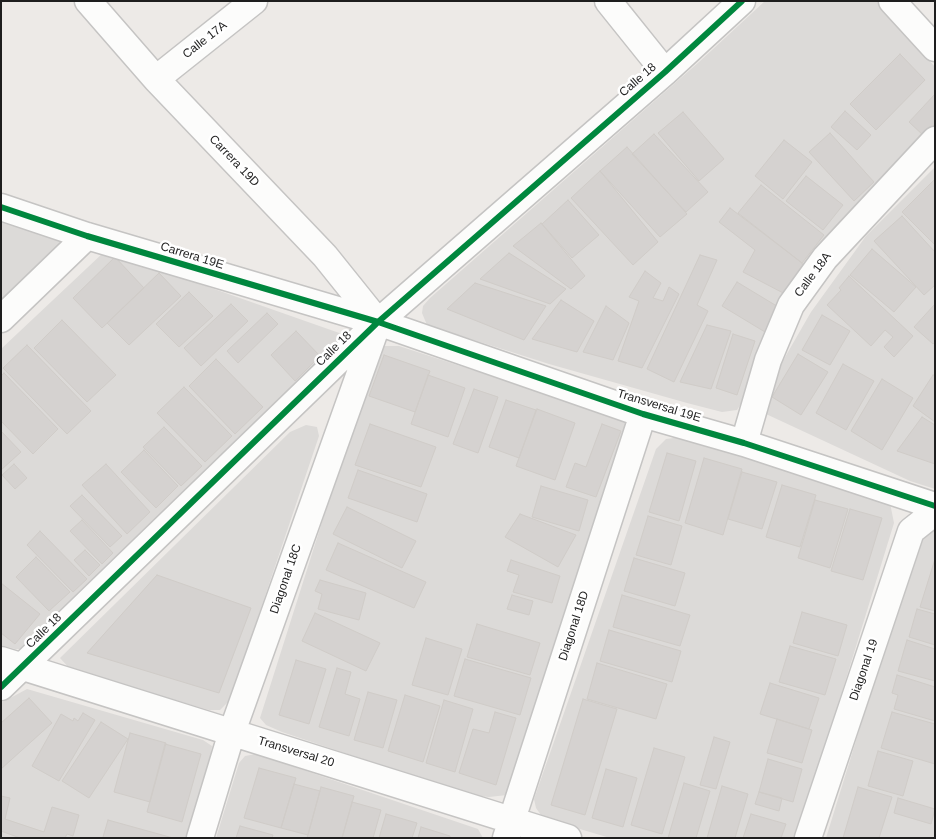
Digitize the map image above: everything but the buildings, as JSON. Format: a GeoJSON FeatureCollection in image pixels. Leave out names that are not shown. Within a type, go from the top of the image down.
{"type":"FeatureCollection","features":[{"type":"Feature","properties":{"kind":"street","name":"Carrera 19D"},"geometry":{"type":"LineString","coordinates":[[88,1],[156,79],[325,256],[378,322]]}},
{"type":"Feature","properties":{"kind":"street","name":"Calle 17A"},"geometry":{"type":"LineString","coordinates":[[156,79],[254,1]]}},
{"type":"Feature","properties":{"kind":"street"},"geometry":{"type":"LineString","coordinates":[[608,1],[665,72]]}},
{"type":"Feature","properties":{"kind":"street","name":"Calle 18"},"geometry":{"type":"LineString","coordinates":[[1,687],[13,663],[378,322],[665,72],[742,1]]}},
{"type":"Feature","properties":{"kind":"street"},"geometry":{"type":"LineString","coordinates":[[892,1],[935,48]]}},
{"type":"Feature","properties":{"kind":"street","name":"Calle 18A"},"geometry":{"type":"LineString","coordinates":[[744,443],[768,360],[791,305],[825,258],[935,140]]}},
{"type":"Feature","properties":{"kind":"street","name":"Carrera 19E"},"geometry":{"type":"LineString","coordinates":[[1,207],[87,236],[378,322]]}},
{"type":"Feature","properties":{"kind":"street"},"geometry":{"type":"LineString","coordinates":[[1,319],[87,236]]}},
{"type":"Feature","properties":{"kind":"street","name":"Transversal 19E"},"geometry":{"type":"LineString","coordinates":[[378,322],[643,414],[744,443],[935,506]]}},
{"type":"Feature","properties":{"kind":"street","name":"Diagonal 18C"},"geometry":{"type":"LineString","coordinates":[[200,838],[232,732],[378,322]]}},
{"type":"Feature","properties":{"kind":"street","name":"Diagonal 18D"},"geometry":{"type":"LineString","coordinates":[[509,829],[643,414]]}},
{"type":"Feature","properties":{"kind":"street","name":"Diagonal 19"},"geometry":{"type":"LineString","coordinates":[[808,838],[911,531],[935,512]]}},
{"type":"Feature","properties":{"kind":"street","name":"Transversal 20"},"geometry":{"type":"LineString","coordinates":[[13,663],[232,732],[509,829],[568,838]]}},
{"type":"Feature","properties":{"kind":"shaded area"},"geometry":{"type":"Polygon","coordinates":[[[765,1],[879,1],[935,67],[935,136],[864,210],[737,410],[722,412],[687,403],[549,364],[427,325],[422,313],[423,306],[430,298],[699,62],[765,1]]]}},
{"type":"Feature","properties":{"kind":"shaded area"},"geometry":{"type":"Polygon","coordinates":[[[935,167],[935,489],[910,481],[766,414],[773,378],[811,312],[866,236],[935,167]]]}},
{"type":"Feature","properties":{"kind":"shaded area"},"geometry":{"type":"Polygon","coordinates":[[[1,218],[69,241],[1,315],[1,218]]]}},
{"type":"Feature","properties":{"kind":"shaded area"},"geometry":{"type":"Polygon","coordinates":[[[104,252],[155,266],[200,284],[345,335],[348,341],[25,649],[15,649],[1,645],[1,349],[104,252]]]}},
{"type":"Feature","properties":{"kind":"shaded area"},"geometry":{"type":"Polygon","coordinates":[[[384,346],[399,346],[632,422],[507,795],[489,797],[470,795],[282,732],[266,725],[260,718],[376,353],[384,346]]]}},
{"type":"Feature","properties":{"kind":"shaded area"},"geometry":{"type":"Polygon","coordinates":[[[306,425],[317,427],[319,436],[230,700],[220,710],[209,710],[71,670],[60,658],[290,432],[306,425]]]}},
{"type":"Feature","properties":{"kind":"shaded area"},"geometry":{"type":"Polygon","coordinates":[[[681,437],[871,493],[890,503],[894,523],[797,838],[610,838],[543,818],[536,808],[534,799],[656,449],[666,439],[681,437]]]}},
{"type":"Feature","properties":{"kind":"shaded area"},"geometry":{"type":"Polygon","coordinates":[[[935,524],[935,838],[826,838],[912,559],[928,530],[935,524]]]}},
{"type":"Feature","properties":{"kind":"shaded area"},"geometry":{"type":"Polygon","coordinates":[[[27,689],[203,740],[212,746],[186,838],[1,838],[1,703],[27,689]]]}},
{"type":"Feature","properties":{"kind":"shaded area"},"geometry":{"type":"Polygon","coordinates":[[[256,754],[478,829],[483,838],[216,838],[239,763],[245,756],[256,754]]]}},
{"type":"Feature","properties":{"kind":"cycle path"},"geometry":{"type":"LineString","coordinates":[[1,687],[378,322],[665,72],[742,1]]}},
{"type":"Feature","properties":{"kind":"cycle path"},"geometry":{"type":"LineString","coordinates":[[1,207],[87,236],[378,322],[643,414],[744,443],[935,506]]}}]}
